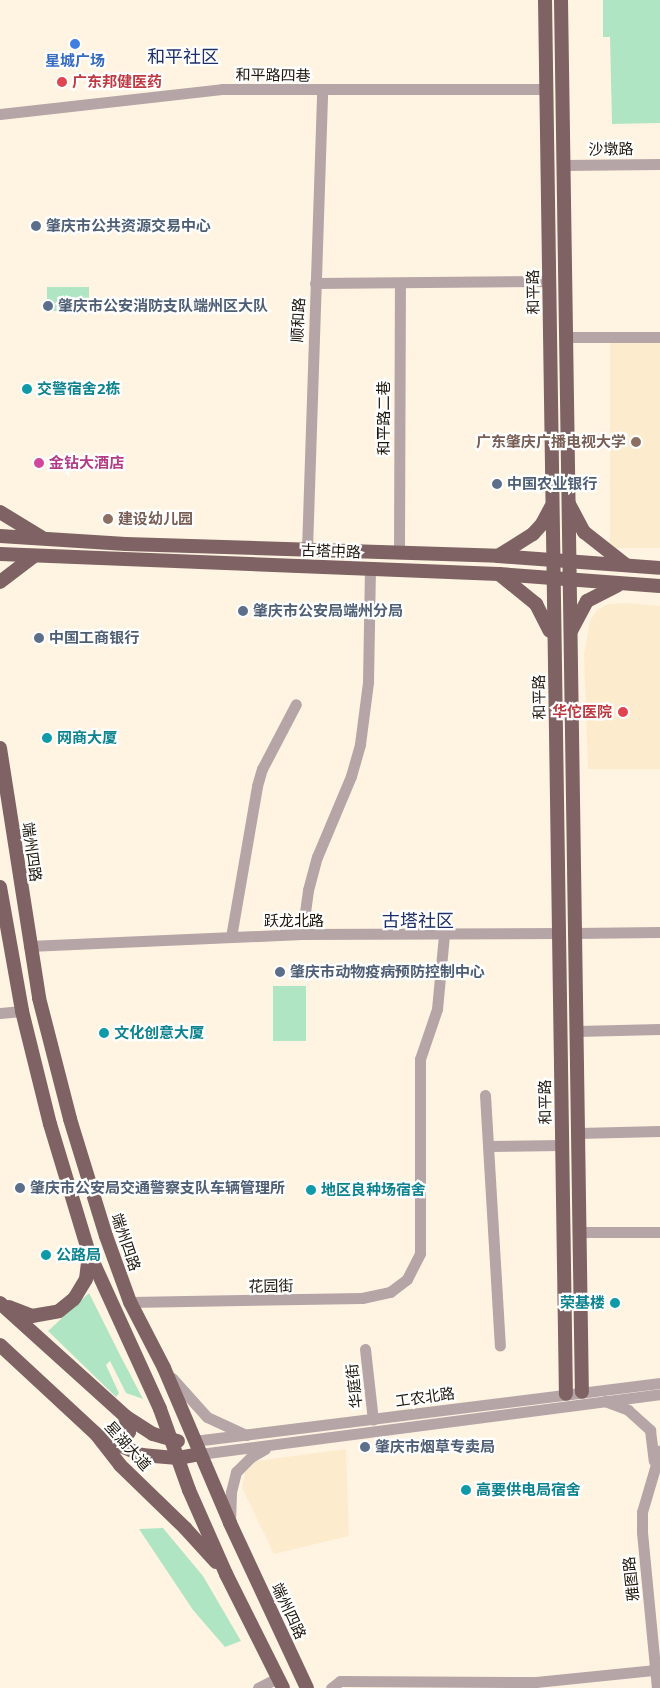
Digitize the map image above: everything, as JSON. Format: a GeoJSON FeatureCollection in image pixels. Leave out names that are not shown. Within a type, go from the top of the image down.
{"type":"FeatureCollection","features":[{"type":"Feature","properties":{"kind":"main road","name":"和平路"},"geometry":{"type":"LineString","coordinates":[[545,0],[552,578],[560,933],[566,1394]]}},
{"type":"Feature","properties":{"kind":"main road","name":"和平路"},"geometry":{"type":"LineString","coordinates":[[560,0],[568,644],[575,933],[582,1392]]}},
{"type":"Feature","properties":{"kind":"main road"},"geometry":{"type":"LineString","coordinates":[[567,501],[584,532],[627,566]]}},
{"type":"Feature","properties":{"kind":"main road"},"geometry":{"type":"LineString","coordinates":[[498,556],[533,534],[542,524],[552,503]]}},
{"type":"Feature","properties":{"kind":"main road"},"geometry":{"type":"LineString","coordinates":[[0,512],[43,539]]}},
{"type":"Feature","properties":{"kind":"main road","name":"古塔中路"},"geometry":{"type":"LineString","coordinates":[[0,536],[126,544],[498,556],[660,568]]}},
{"type":"Feature","properties":{"kind":"main road"},"geometry":{"type":"LineString","coordinates":[[126,544],[126,560]]}},
{"type":"Feature","properties":{"kind":"main road","name":"古塔中路"},"geometry":{"type":"LineString","coordinates":[[0,554],[499,574],[660,586]]}},
{"type":"Feature","properties":{"kind":"main road"},"geometry":{"type":"LineString","coordinates":[[0,582],[34,556]]}},
{"type":"Feature","properties":{"kind":"main road"},"geometry":{"type":"LineString","coordinates":[[499,574],[542,612],[554,645]]}},
{"type":"Feature","properties":{"kind":"main road"},"geometry":{"type":"LineString","coordinates":[[568,644],[574,622],[587,601],[622,584]]}},
{"type":"Feature","properties":{"kind":"main road","name":"端州四路"},"geometry":{"type":"LineString","coordinates":[[0,748],[5,817],[29,946],[70,1119],[130,1302],[164,1368],[230,1523],[307,1688]]}},
{"type":"Feature","properties":{"kind":"main road"},"geometry":{"type":"LineString","coordinates":[[0,887],[22,1011],[50,1124],[89,1253],[172,1441],[208,1534],[281,1683]]}},
{"type":"Feature","properties":{"kind":"main road"},"geometry":{"type":"LineString","coordinates":[[0,1303],[32,1316],[59,1311],[74,1299],[86,1279],[89,1253]]}},
{"type":"Feature","properties":{"kind":"main road","name":"星湖大道"},"geometry":{"type":"LineString","coordinates":[[0,1303],[125,1416],[153,1434],[172,1441],[194,1441]]}},
{"type":"Feature","properties":{"kind":"main road"},"geometry":{"type":"LineString","coordinates":[[131,1347],[148,1338]]}},
{"type":"Feature","properties":{"kind":"main road","name":"星湖大道"},"geometry":{"type":"LineString","coordinates":[[0,1345],[102,1438],[120,1465],[185,1528],[226,1574]]}},
{"type":"Feature","properties":{"kind":"main road"},"geometry":{"type":"LineString","coordinates":[[102,1438],[123,1440],[129,1432],[125,1416]]}},
{"type":"Feature","properties":{"kind":"main road"},"geometry":{"type":"LineString","coordinates":[[102,1438],[130,1452],[178,1458],[200,1454]]}},
{"type":"Feature","properties":{"kind":"main road"},"geometry":{"type":"LineString","coordinates":[[208,1534],[230,1523]]}},
{"type":"Feature","properties":{"kind":"street","name":"和平路四巷"},"geometry":{"type":"LineString","coordinates":[[0,114],[222,89],[322,91],[546,89]]}},
{"type":"Feature","properties":{"kind":"street","name":"顺和路"},"geometry":{"type":"LineString","coordinates":[[307,549],[322,91]]}},
{"type":"Feature","properties":{"kind":"street","name":"沙墩路"},"geometry":{"type":"LineString","coordinates":[[563,165],[660,164]]}},
{"type":"Feature","properties":{"kind":"street"},"geometry":{"type":"LineString","coordinates":[[315,283],[549,281]]}},
{"type":"Feature","properties":{"kind":"street","name":"和平路二巷"},"geometry":{"type":"LineString","coordinates":[[399,553],[400,283]]}},
{"type":"Feature","properties":{"kind":"street"},"geometry":{"type":"LineString","coordinates":[[565,337],[660,337]]}},
{"type":"Feature","properties":{"kind":"street"},"geometry":{"type":"LineString","coordinates":[[302,934],[308,890],[317,858],[351,776],[360,744],[368,682],[370,569]]}},
{"type":"Feature","properties":{"kind":"street"},"geometry":{"type":"LineString","coordinates":[[231,937],[257,786],[262,769],[296,704]]}},
{"type":"Feature","properties":{"kind":"street"},"geometry":{"type":"LineString","coordinates":[[575,933],[660,932]]}},
{"type":"Feature","properties":{"kind":"street","name":"跃龙北路"},"geometry":{"type":"LineString","coordinates":[[29,946],[302,934],[444,936],[560,933]]}},
{"type":"Feature","properties":{"kind":"street","name":"花园街"},"geometry":{"type":"LineString","coordinates":[[130,1302],[362,1298],[390,1292],[407,1279],[420,1253],[420,1059],[437,1009],[444,936]]}},
{"type":"Feature","properties":{"kind":"street"},"geometry":{"type":"LineString","coordinates":[[0,1013],[22,1011]]}},
{"type":"Feature","properties":{"kind":"street"},"geometry":{"type":"LineString","coordinates":[[576,1031],[660,1029]]}},
{"type":"Feature","properties":{"kind":"street"},"geometry":{"type":"LineString","coordinates":[[485,1095],[500,1346]]}},
{"type":"Feature","properties":{"kind":"street"},"geometry":{"type":"LineString","coordinates":[[578,1133],[660,1131]]}},
{"type":"Feature","properties":{"kind":"street"},"geometry":{"type":"LineString","coordinates":[[488,1146],[562,1145]]}},
{"type":"Feature","properties":{"kind":"street"},"geometry":{"type":"LineString","coordinates":[[580,1232],[660,1232]]}},
{"type":"Feature","properties":{"kind":"street","name":"华庭街"},"geometry":{"type":"LineString","coordinates":[[365,1349],[373,1420]]}},
{"type":"Feature","properties":{"kind":"street"},"geometry":{"type":"LineString","coordinates":[[164,1368],[196,1409],[224,1426],[248,1436]]}},
{"type":"Feature","properties":{"kind":"street","name":"工农北路"},"geometry":{"type":"LineString","coordinates":[[194,1441],[248,1436],[660,1383]]}},
{"type":"Feature","properties":{"kind":"street","name":"工农北路"},"geometry":{"type":"LineString","coordinates":[[200,1454],[271,1446],[602,1400],[660,1394]]}},
{"type":"Feature","properties":{"kind":"street"},"geometry":{"type":"LineString","coordinates":[[602,1400],[628,1410],[650,1430],[654,1468]]}},
{"type":"Feature","properties":{"kind":"street"},"geometry":{"type":"LineString","coordinates":[[230,1523],[231,1492],[236,1472],[251,1457],[271,1446]]}},
{"type":"Feature","properties":{"kind":"street","name":"雅图路"},"geometry":{"type":"LineString","coordinates":[[657,1688],[642,1532],[642,1512],[660,1451]]}},
{"type":"Feature","properties":{"kind":"street"},"geometry":{"type":"LineString","coordinates":[[331,1688],[340,1681],[434,1686],[523,1685],[655,1670]]}},
{"type":"Feature","properties":{"kind":"street"},"geometry":{"type":"LineString","coordinates":[[258,1688],[281,1683]]}},
{"type":"Feature","properties":{"kind":"shaded area","name":"广东肇庆广播电视大学"},"geometry":{"type":"Polygon","coordinates":[[[610,336],[660,336],[660,548],[610,548],[610,336]]]}},
{"type":"Feature","properties":{"kind":"shaded area","name":"华佗医院"},"geometry":{"type":"Polygon","coordinates":[[[628,603],[660,606],[660,769],[588,769],[584,654],[590,621],[597,610],[608,604],[628,603]]]}},
{"type":"Feature","properties":{"kind":"shaded area"},"geometry":{"type":"Polygon","coordinates":[[[346,1449],[349,1536],[274,1554],[242,1488],[245,1472],[256,1461],[346,1449]]]}},
{"type":"Feature","properties":{"kind":"green space"},"geometry":{"type":"Polygon","coordinates":[[[603,0],[660,0],[660,123],[612,124],[610,37],[603,37],[603,0]]]}},
{"type":"Feature","properties":{"kind":"green space"},"geometry":{"type":"Polygon","coordinates":[[[47,287],[89,287],[89,311],[47,311],[47,287]]]}},
{"type":"Feature","properties":{"kind":"green space"},"geometry":{"type":"Polygon","coordinates":[[[273,986],[306,986],[306,1041],[273,1041],[273,986]]]}},
{"type":"Feature","properties":{"kind":"green space"},"geometry":{"type":"Polygon","coordinates":[[[89,1293],[143,1399],[126,1393],[110,1361],[106,1365],[119,1393],[116,1397],[48,1331],[89,1293]]]}},
{"type":"Feature","properties":{"kind":"green space"},"geometry":{"type":"Polygon","coordinates":[[[163,1528],[203,1576],[241,1641],[225,1647],[193,1610],[139,1529],[163,1528]]]}},
{"type":"Feature","properties":{"kind":"place","name":"星城广场"},"geometry":{"type":"Point","coordinates":[75,44]}},
{"type":"Feature","properties":{"kind":"place","name":"广东邦健医药"},"geometry":{"type":"Point","coordinates":[62,82]}},
{"type":"Feature","properties":{"kind":"place","name":"肇庆市公共资源交易中心"},"geometry":{"type":"Point","coordinates":[36,226]}},
{"type":"Feature","properties":{"kind":"place","name":"肇庆市公安消防支队端州区大队"},"geometry":{"type":"Point","coordinates":[48,306]}},
{"type":"Feature","properties":{"kind":"place","name":"交警宿舍2栋"},"geometry":{"type":"Point","coordinates":[27,389]}},
{"type":"Feature","properties":{"kind":"place","name":"广东肇庆广播电视大学"},"geometry":{"type":"Point","coordinates":[636,442]}},
{"type":"Feature","properties":{"kind":"place","name":"金钻大酒店"},"geometry":{"type":"Point","coordinates":[39,463]}},
{"type":"Feature","properties":{"kind":"place","name":"中国农业银行"},"geometry":{"type":"Point","coordinates":[497,484]}},
{"type":"Feature","properties":{"kind":"place","name":"建设幼儿园"},"geometry":{"type":"Point","coordinates":[108,519]}},
{"type":"Feature","properties":{"kind":"place","name":"肇庆市公安局端州分局"},"geometry":{"type":"Point","coordinates":[243,611]}},
{"type":"Feature","properties":{"kind":"place","name":"中国工商银行"},"geometry":{"type":"Point","coordinates":[39,638]}},
{"type":"Feature","properties":{"kind":"place","name":"华佗医院"},"geometry":{"type":"Point","coordinates":[623,712]}},
{"type":"Feature","properties":{"kind":"place","name":"网商大厦"},"geometry":{"type":"Point","coordinates":[47,738]}},
{"type":"Feature","properties":{"kind":"place","name":"肇庆市动物疫病预防控制中心"},"geometry":{"type":"Point","coordinates":[280,972]}},
{"type":"Feature","properties":{"kind":"place","name":"文化创意大厦"},"geometry":{"type":"Point","coordinates":[104,1033]}},
{"type":"Feature","properties":{"kind":"place","name":"肇庆市公安局交通警察支队车辆管理所"},"geometry":{"type":"Point","coordinates":[20,1188]}},
{"type":"Feature","properties":{"kind":"place","name":"地区良种场宿舍"},"geometry":{"type":"Point","coordinates":[311,1190]}},
{"type":"Feature","properties":{"kind":"place","name":"公路局"},"geometry":{"type":"Point","coordinates":[46,1255]}},
{"type":"Feature","properties":{"kind":"place","name":"荣基楼"},"geometry":{"type":"Point","coordinates":[615,1303]}},
{"type":"Feature","properties":{"kind":"place","name":"肇庆市烟草专卖局"},"geometry":{"type":"Point","coordinates":[365,1447]}},
{"type":"Feature","properties":{"kind":"place","name":"高要供电局宿舍"},"geometry":{"type":"Point","coordinates":[466,1490]}},
{"type":"Feature","properties":{"kind":"district","name":"和平社区"},"geometry":{"type":"Point","coordinates":[183,56]}},
{"type":"Feature","properties":{"kind":"district","name":"古塔社区"},"geometry":{"type":"Point","coordinates":[418,920]}}]}
